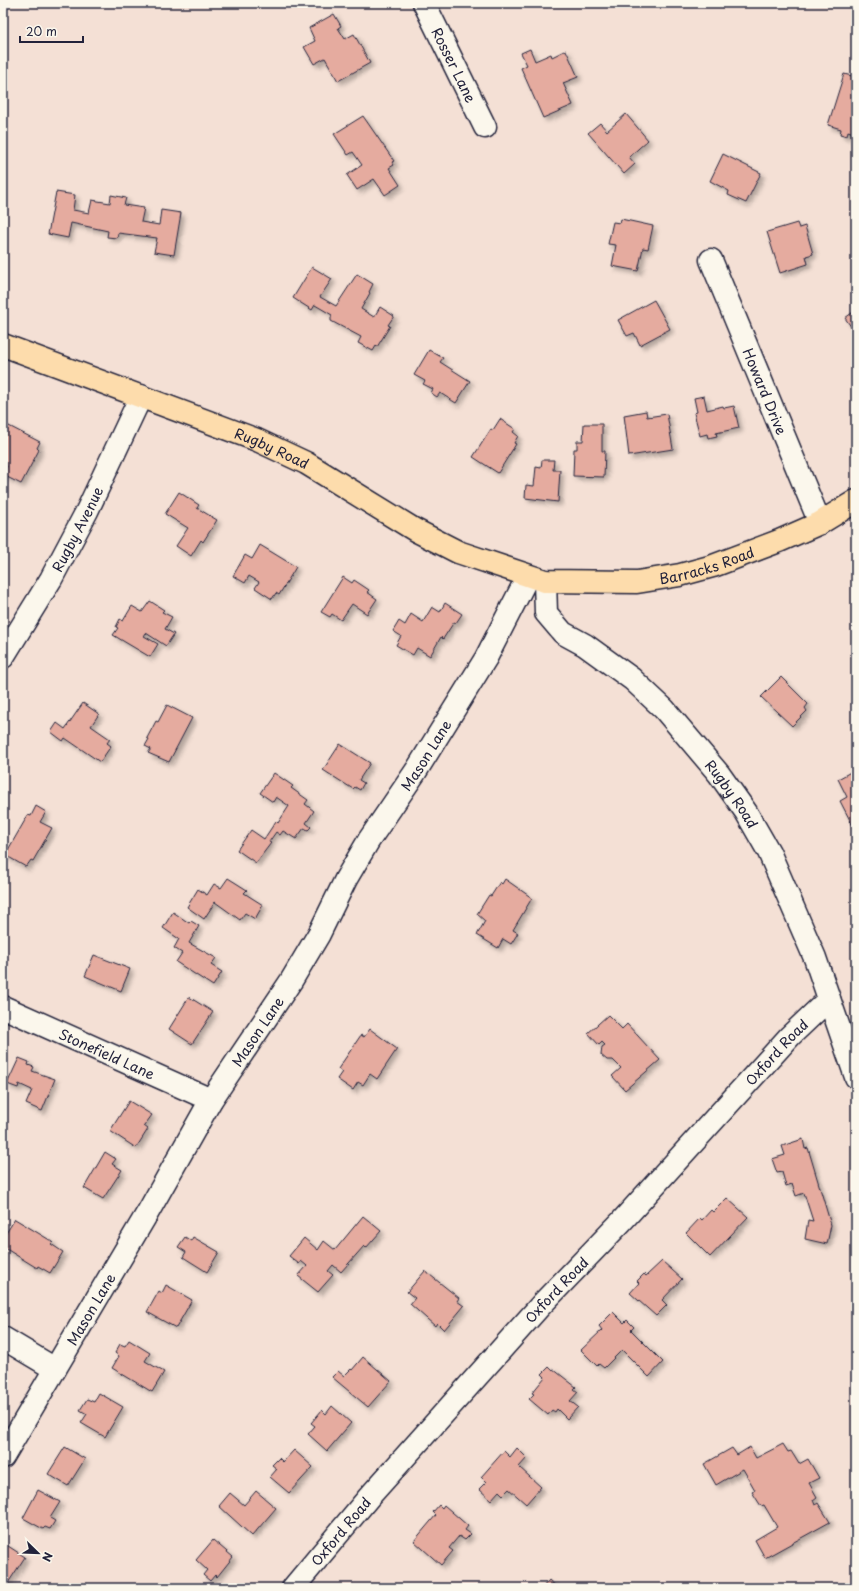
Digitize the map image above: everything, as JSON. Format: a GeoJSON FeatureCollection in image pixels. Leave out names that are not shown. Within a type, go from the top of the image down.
{"type":"FeatureCollection","features":[{"type":"Feature","properties":{"kind":"main road","name":"Rugby Road"},"geometry":{"type":"LineString","coordinates":[[3,345],[257,440],[306,464],[415,530],[458,552],[536,578]]}},
{"type":"Feature","properties":{"kind":"main road","name":"Barracks Road"},"geometry":{"type":"LineString","coordinates":[[536,578],[637,582],[680,575],[713,566],[779,541],[820,522],[856,501]]}},
{"type":"Feature","properties":{"kind":"street","name":"Rosser Lane"},"geometry":{"type":"LineString","coordinates":[[424,3],[485,127]]}},
{"type":"Feature","properties":{"kind":"street","name":"Howard Drive"},"geometry":{"type":"LineString","coordinates":[[711,260],[820,522]]}},
{"type":"Feature","properties":{"kind":"street","name":"Rugby Avenue"},"geometry":{"type":"LineString","coordinates":[[3,657],[51,579],[87,511],[141,396]]}},
{"type":"Feature","properties":{"kind":"street","name":"Mason Lane"},"geometry":{"type":"LineString","coordinates":[[3,1457],[144,1219],[211,1100],[291,981],[319,934],[369,840],[416,771],[486,658],[513,606],[536,578]]}},
{"type":"Feature","properties":{"kind":"street","name":"Rugby Road"},"geometry":{"type":"LineString","coordinates":[[536,578],[546,613],[558,628],[632,679],[664,709],[719,774],[746,812],[769,852],[815,958],[856,1077]]}},
{"type":"Feature","properties":{"kind":"street","name":"Oxford Road"},"geometry":{"type":"LineString","coordinates":[[293,1588],[369,1497],[541,1304],[621,1222],[790,1036],[829,999]]}},
{"type":"Feature","properties":{"kind":"street","name":"Stonefield Lane"},"geometry":{"type":"LineString","coordinates":[[3,1007],[211,1100]]}},
{"type":"Feature","properties":{"kind":"street"},"geometry":{"type":"LineString","coordinates":[[3,1338],[55,1369]]}},
{"type":"Feature","properties":{"kind":"building"},"geometry":{"type":"Polygon","coordinates":[[[334,14],[341,26],[338,28],[345,39],[354,34],[370,63],[338,81],[325,58],[314,64],[304,47],[315,41],[309,28],[334,14]]]}},
{"type":"Feature","properties":{"kind":"building"},"geometry":{"type":"Polygon","coordinates":[[[530,49],[535,61],[551,54],[552,57],[566,50],[578,77],[563,83],[573,105],[543,118],[521,68],[527,65],[521,53],[530,49]]]}},
{"type":"Feature","properties":{"kind":"building"},"geometry":{"type":"Polygon","coordinates":[[[844,74],[856,77],[856,134],[848,131],[847,136],[840,134],[841,129],[828,125],[844,74]]]}},
{"type":"Feature","properties":{"kind":"building"},"geometry":{"type":"Polygon","coordinates":[[[626,114],[648,140],[629,157],[635,164],[624,174],[588,133],[600,123],[607,131],[626,114]]]}},
{"type":"Feature","properties":{"kind":"building"},"geometry":{"type":"Polygon","coordinates":[[[363,116],[394,161],[392,162],[394,165],[389,168],[400,185],[385,195],[374,179],[357,190],[347,175],[362,165],[353,152],[348,155],[334,134],[363,116]]]}},
{"type":"Feature","properties":{"kind":"building"},"geometry":{"type":"Polygon","coordinates":[[[723,154],[761,173],[746,203],[728,195],[729,191],[710,181],[723,154]]]}},
{"type":"Feature","properties":{"kind":"building"},"geometry":{"type":"Polygon","coordinates":[[[56,192],[75,195],[73,210],[89,213],[92,200],[110,203],[111,195],[126,198],[124,205],[144,208],[141,222],[159,225],[161,210],[181,213],[174,255],[154,252],[157,238],[118,233],[117,238],[107,237],[108,231],[71,223],[68,238],[48,234],[56,192]]]}},
{"type":"Feature","properties":{"kind":"building"},"geometry":{"type":"Polygon","coordinates":[[[621,219],[653,226],[648,249],[643,248],[638,271],[612,266],[616,245],[608,244],[613,222],[620,223],[621,219]]]}},
{"type":"Feature","properties":{"kind":"building"},"geometry":{"type":"Polygon","coordinates":[[[797,223],[799,228],[805,226],[813,254],[806,256],[808,264],[780,273],[767,232],[797,223]]]}},
{"type":"Feature","properties":{"kind":"building"},"geometry":{"type":"Polygon","coordinates":[[[312,267],[332,279],[320,297],[336,306],[357,274],[373,284],[361,309],[374,317],[380,307],[394,316],[388,325],[390,326],[373,351],[358,343],[361,337],[331,321],[332,315],[315,305],[312,310],[293,298],[312,267]]]}},
{"type":"Feature","properties":{"kind":"building"},"geometry":{"type":"Polygon","coordinates":[[[654,300],[670,329],[640,345],[634,333],[627,336],[618,320],[654,300]]]}},
{"type":"Feature","properties":{"kind":"building"},"geometry":{"type":"Polygon","coordinates":[[[856,310],[856,334],[845,318],[856,310]]]}},
{"type":"Feature","properties":{"kind":"building"},"geometry":{"type":"Polygon","coordinates":[[[429,350],[443,358],[440,362],[470,381],[456,403],[440,393],[437,397],[431,393],[433,389],[423,384],[425,381],[414,375],[429,350]]]}},
{"type":"Feature","properties":{"kind":"building"},"geometry":{"type":"Polygon","coordinates":[[[704,396],[707,410],[723,406],[724,408],[734,406],[739,428],[716,433],[717,436],[708,438],[707,434],[700,436],[694,413],[697,412],[694,398],[704,396]]]}},
{"type":"Feature","properties":{"kind":"building"},"geometry":{"type":"Polygon","coordinates":[[[646,411],[647,417],[667,414],[673,449],[629,456],[624,415],[646,411]]]}},
{"type":"Feature","properties":{"kind":"building"},"geometry":{"type":"Polygon","coordinates":[[[500,419],[515,429],[513,432],[518,436],[514,443],[516,444],[498,473],[473,457],[491,429],[493,430],[500,419]]]}},
{"type":"Feature","properties":{"kind":"building"},"geometry":{"type":"Polygon","coordinates":[[[5,424],[40,442],[37,448],[39,450],[21,484],[3,475],[7,466],[3,464],[3,427],[5,424]]]}},
{"type":"Feature","properties":{"kind":"building"},"geometry":{"type":"Polygon","coordinates":[[[584,424],[602,424],[602,451],[605,451],[604,477],[573,476],[574,449],[577,449],[577,441],[583,441],[584,424]]]}},
{"type":"Feature","properties":{"kind":"building"},"geometry":{"type":"Polygon","coordinates":[[[542,460],[554,460],[553,470],[560,470],[558,502],[525,498],[526,485],[534,486],[536,467],[541,468],[542,460]]]}},
{"type":"Feature","properties":{"kind":"building"},"geometry":{"type":"Polygon","coordinates":[[[179,492],[199,505],[197,508],[217,520],[203,542],[201,540],[191,556],[176,546],[188,528],[165,514],[179,492]]]}},
{"type":"Feature","properties":{"kind":"building"},"geometry":{"type":"Polygon","coordinates":[[[260,545],[296,567],[279,595],[276,593],[272,599],[255,588],[259,582],[249,576],[245,583],[233,576],[245,555],[252,559],[260,545]]]}},
{"type":"Feature","properties":{"kind":"building"},"geometry":{"type":"Polygon","coordinates":[[[343,577],[352,583],[354,580],[369,590],[367,592],[377,599],[367,614],[352,604],[341,620],[332,614],[330,617],[321,612],[343,577]]]}},
{"type":"Feature","properties":{"kind":"building"},"geometry":{"type":"Polygon","coordinates":[[[150,601],[164,610],[162,612],[172,617],[165,629],[174,634],[166,646],[146,633],[144,636],[158,644],[150,657],[113,635],[118,628],[116,627],[120,619],[123,621],[132,606],[142,612],[150,601]]]}},
{"type":"Feature","properties":{"kind":"building"},"geometry":{"type":"Polygon","coordinates":[[[445,603],[462,614],[456,623],[454,622],[443,639],[441,637],[430,656],[417,648],[413,655],[396,645],[401,636],[393,631],[399,621],[405,625],[411,614],[423,622],[432,607],[440,612],[445,603]]]}},
{"type":"Feature","properties":{"kind":"building"},"geometry":{"type":"Polygon","coordinates":[[[781,677],[808,704],[805,708],[807,711],[792,726],[761,697],[781,677]]]}},
{"type":"Feature","properties":{"kind":"building"},"geometry":{"type":"Polygon","coordinates":[[[83,703],[99,714],[91,726],[110,739],[107,743],[111,746],[100,762],[65,738],[63,741],[51,732],[57,723],[65,729],[83,703]]]}},
{"type":"Feature","properties":{"kind":"building"},"geometry":{"type":"Polygon","coordinates":[[[167,705],[192,718],[169,762],[148,753],[151,749],[145,746],[149,739],[147,738],[156,721],[158,722],[167,705]]]}},
{"type":"Feature","properties":{"kind":"building"},"geometry":{"type":"Polygon","coordinates":[[[340,744],[370,763],[359,780],[364,783],[360,790],[355,787],[353,789],[323,770],[340,744]]]}},
{"type":"Feature","properties":{"kind":"building"},"geometry":{"type":"Polygon","coordinates":[[[856,769],[856,827],[854,828],[840,801],[847,797],[838,779],[856,769]]]}},
{"type":"Feature","properties":{"kind":"building"},"geometry":{"type":"Polygon","coordinates":[[[274,773],[293,786],[291,788],[308,800],[305,804],[314,811],[306,823],[311,827],[308,830],[304,828],[296,839],[283,831],[280,835],[276,832],[269,842],[271,843],[256,863],[237,850],[251,830],[264,839],[276,821],[278,823],[289,806],[276,797],[273,802],[260,793],[274,773]]]}},
{"type":"Feature","properties":{"kind":"building"},"geometry":{"type":"Polygon","coordinates":[[[36,806],[46,812],[40,822],[52,828],[33,861],[31,860],[26,867],[5,855],[28,815],[31,816],[36,806]]]}},
{"type":"Feature","properties":{"kind":"building"},"geometry":{"type":"Polygon","coordinates":[[[228,878],[247,890],[244,893],[263,905],[255,919],[245,913],[240,920],[215,902],[204,919],[187,907],[198,889],[207,895],[214,884],[221,888],[228,878]]]}},
{"type":"Feature","properties":{"kind":"building"},"geometry":{"type":"Polygon","coordinates":[[[505,879],[532,898],[513,930],[518,933],[511,944],[503,939],[498,948],[477,935],[485,921],[477,914],[489,895],[491,896],[500,882],[502,884],[505,879]]]}},
{"type":"Feature","properties":{"kind":"building"},"geometry":{"type":"Polygon","coordinates":[[[173,912],[189,923],[191,921],[199,926],[189,943],[216,958],[211,965],[222,972],[213,986],[176,962],[182,953],[174,948],[179,939],[163,928],[173,912]]]}},
{"type":"Feature","properties":{"kind":"building"},"geometry":{"type":"Polygon","coordinates":[[[94,955],[130,969],[121,991],[85,976],[94,955]]]}},
{"type":"Feature","properties":{"kind":"building"},"geometry":{"type":"Polygon","coordinates":[[[189,997],[213,1012],[192,1044],[169,1029],[189,997]]]}},
{"type":"Feature","properties":{"kind":"building"},"geometry":{"type":"Polygon","coordinates":[[[608,1015],[622,1029],[627,1024],[660,1060],[625,1090],[612,1076],[621,1068],[613,1060],[607,1060],[601,1055],[602,1047],[605,1045],[602,1042],[599,1045],[588,1033],[608,1015]]]}},
{"type":"Feature","properties":{"kind":"building"},"geometry":{"type":"Polygon","coordinates":[[[370,1029],[397,1049],[377,1079],[370,1074],[363,1085],[358,1082],[353,1090],[337,1079],[342,1072],[338,1069],[361,1035],[364,1037],[370,1029]]]}},
{"type":"Feature","properties":{"kind":"building"},"geometry":{"type":"Polygon","coordinates":[[[19,1058],[29,1062],[28,1065],[34,1067],[32,1071],[55,1079],[42,1111],[26,1104],[32,1090],[19,1084],[18,1088],[7,1084],[19,1058]]]}},
{"type":"Feature","properties":{"kind":"building"},"geometry":{"type":"Polygon","coordinates":[[[129,1101],[152,1115],[144,1126],[148,1129],[136,1148],[110,1131],[129,1101]]]}},
{"type":"Feature","properties":{"kind":"building"},"geometry":{"type":"Polygon","coordinates":[[[803,1139],[805,1149],[808,1148],[831,1225],[827,1244],[805,1239],[808,1220],[813,1221],[804,1193],[796,1196],[792,1184],[786,1186],[782,1172],[777,1173],[772,1159],[785,1155],[782,1146],[803,1139]]]}},
{"type":"Feature","properties":{"kind":"building"},"geometry":{"type":"Polygon","coordinates":[[[105,1152],[116,1159],[112,1164],[122,1170],[103,1199],[84,1188],[105,1152]]]}},
{"type":"Feature","properties":{"kind":"building"},"geometry":{"type":"Polygon","coordinates":[[[727,1198],[748,1217],[710,1257],[686,1233],[700,1218],[702,1220],[711,1210],[713,1212],[727,1198]]]}},
{"type":"Feature","properties":{"kind":"building"},"geometry":{"type":"Polygon","coordinates":[[[363,1216],[381,1231],[366,1248],[364,1246],[341,1272],[333,1265],[328,1271],[333,1275],[318,1292],[298,1276],[307,1266],[301,1261],[299,1264],[289,1256],[304,1238],[318,1250],[324,1241],[335,1250],[363,1216]]]}},
{"type":"Feature","properties":{"kind":"building"},"geometry":{"type":"Polygon","coordinates":[[[15,1219],[53,1242],[51,1244],[63,1252],[50,1273],[38,1266],[37,1268],[3,1247],[3,1238],[15,1219]]]}},
{"type":"Feature","properties":{"kind":"building"},"geometry":{"type":"Polygon","coordinates":[[[185,1237],[191,1241],[193,1237],[219,1252],[207,1272],[183,1257],[186,1252],[178,1247],[185,1237]]]}},
{"type":"Feature","properties":{"kind":"building"},"geometry":{"type":"Polygon","coordinates":[[[662,1261],[682,1279],[662,1300],[667,1305],[656,1316],[630,1293],[639,1283],[637,1281],[644,1274],[646,1276],[662,1261]]]}},
{"type":"Feature","properties":{"kind":"building"},"geometry":{"type":"Polygon","coordinates":[[[425,1271],[459,1298],[457,1301],[464,1306],[444,1330],[437,1323],[435,1326],[410,1304],[415,1298],[407,1292],[425,1271]]]}},
{"type":"Feature","properties":{"kind":"building"},"geometry":{"type":"Polygon","coordinates":[[[166,1285],[192,1300],[176,1328],[147,1312],[159,1291],[162,1293],[166,1285]]]}},
{"type":"Feature","properties":{"kind":"building"},"geometry":{"type":"Polygon","coordinates":[[[613,1312],[624,1323],[627,1320],[634,1327],[631,1330],[663,1362],[649,1377],[622,1350],[604,1368],[599,1364],[597,1366],[581,1350],[602,1330],[599,1326],[613,1312]]]}},
{"type":"Feature","properties":{"kind":"building"},"geometry":{"type":"Polygon","coordinates":[[[129,1340],[150,1353],[145,1361],[164,1372],[152,1392],[112,1368],[119,1356],[115,1353],[120,1344],[125,1346],[129,1340]]]}},
{"type":"Feature","properties":{"kind":"building"},"geometry":{"type":"Polygon","coordinates":[[[363,1357],[391,1381],[368,1407],[332,1377],[338,1371],[344,1376],[351,1369],[352,1370],[363,1357]]]}},
{"type":"Feature","properties":{"kind":"building"},"geometry":{"type":"Polygon","coordinates":[[[549,1367],[576,1387],[574,1389],[578,1392],[570,1401],[578,1407],[567,1419],[557,1409],[555,1412],[552,1410],[548,1415],[529,1399],[545,1377],[542,1374],[549,1367]]]}},
{"type":"Feature","properties":{"kind":"building"},"geometry":{"type":"Polygon","coordinates":[[[99,1393],[123,1407],[105,1437],[81,1423],[87,1414],[80,1410],[87,1399],[94,1402],[99,1393]]]}},
{"type":"Feature","properties":{"kind":"building"},"geometry":{"type":"Polygon","coordinates":[[[332,1406],[351,1423],[327,1451],[308,1434],[315,1426],[311,1423],[322,1410],[326,1414],[332,1406]]]}},
{"type":"Feature","properties":{"kind":"building"},"geometry":{"type":"Polygon","coordinates":[[[783,1444],[788,1452],[791,1451],[799,1464],[808,1459],[819,1478],[809,1483],[817,1497],[813,1500],[815,1505],[818,1503],[830,1522],[765,1558],[755,1540],[777,1527],[764,1505],[761,1506],[752,1492],[755,1490],[743,1469],[716,1485],[704,1464],[732,1448],[737,1455],[750,1447],[756,1458],[783,1444]]]}},
{"type":"Feature","properties":{"kind":"building"},"geometry":{"type":"Polygon","coordinates":[[[65,1447],[85,1459],[68,1486],[48,1474],[65,1447]]]}},
{"type":"Feature","properties":{"kind":"building"},"geometry":{"type":"Polygon","coordinates":[[[517,1448],[527,1458],[519,1467],[541,1487],[526,1504],[509,1489],[503,1495],[499,1491],[491,1500],[479,1489],[486,1482],[481,1477],[504,1451],[510,1457],[517,1448]]]}},
{"type":"Feature","properties":{"kind":"building"},"geometry":{"type":"Polygon","coordinates":[[[294,1450],[313,1467],[289,1493],[270,1477],[277,1469],[272,1465],[279,1458],[283,1462],[294,1450]]]}},
{"type":"Feature","properties":{"kind":"building"},"geometry":{"type":"Polygon","coordinates":[[[38,1490],[60,1502],[50,1518],[55,1521],[50,1529],[45,1527],[43,1529],[23,1518],[38,1490]]]}},
{"type":"Feature","properties":{"kind":"building"},"geometry":{"type":"Polygon","coordinates":[[[256,1491],[276,1508],[252,1536],[219,1506],[230,1493],[244,1505],[256,1491]]]}},
{"type":"Feature","properties":{"kind":"building"},"geometry":{"type":"Polygon","coordinates":[[[439,1505],[442,1508],[444,1505],[468,1526],[465,1530],[471,1534],[465,1540],[459,1536],[449,1548],[453,1551],[441,1565],[414,1541],[436,1515],[433,1512],[439,1505]]]}},
{"type":"Feature","properties":{"kind":"building"},"geometry":{"type":"Polygon","coordinates":[[[213,1540],[233,1557],[217,1577],[215,1575],[210,1581],[203,1575],[207,1570],[196,1560],[213,1540]]]}},
{"type":"Feature","properties":{"kind":"building"},"geometry":{"type":"Polygon","coordinates":[[[5,1544],[25,1557],[8,1583],[3,1580],[3,1547],[5,1544]]]}},
{"type":"Feature","properties":{"kind":"building"},"geometry":{"type":"Polygon","coordinates":[[[549,1580],[558,1588],[542,1588],[549,1580]]]}}]}
